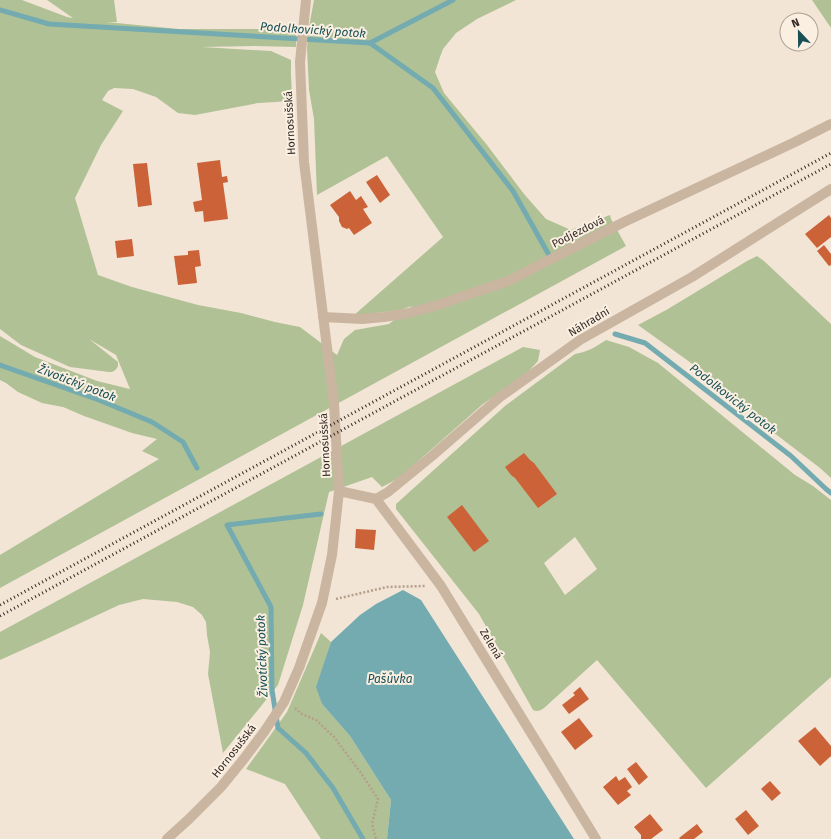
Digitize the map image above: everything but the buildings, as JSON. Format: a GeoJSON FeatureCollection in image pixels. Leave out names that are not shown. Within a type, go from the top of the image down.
{"type":"FeatureCollection","features":[{"type":"Feature","properties":{"kind":"street","name":"Hornosušská"},"geometry":{"type":"LineString","coordinates":[[167,839],[221,787],[264,732],[285,701],[299,668],[322,603],[332,555],[340,491],[334,404],[304,162],[300,50],[306,0]]}},
{"type":"Feature","properties":{"kind":"street","name":"Podjezdová"},"geometry":{"type":"LineString","coordinates":[[323,317],[384,318],[438,305],[508,281],[624,222],[831,124]]}},
{"type":"Feature","properties":{"kind":"street","name":"Náhradní"},"geometry":{"type":"LineString","coordinates":[[376,499],[388,492],[427,461],[500,397],[580,340],[692,277],[831,189]]}},
{"type":"Feature","properties":{"kind":"street"},"geometry":{"type":"LineString","coordinates":[[340,491],[376,499]]}},
{"type":"Feature","properties":{"kind":"street","name":"Zelená"},"geometry":{"type":"LineString","coordinates":[[376,499],[441,586],[596,839]]}},
{"type":"Feature","properties":{"kind":"path"},"geometry":{"type":"LineString","coordinates":[[322,603],[387,587],[441,586]]}},
{"type":"Feature","properties":{"kind":"path"},"geometry":{"type":"LineString","coordinates":[[285,701],[302,714],[316,720],[334,737],[365,779],[378,799],[372,824],[376,839]]}},
{"type":"Feature","properties":{"kind":"green space"},"geometry":{"type":"Polygon","coordinates":[[[0,0],[22,0],[73,18],[47,0],[114,0],[117,22],[106,22],[179,29],[296,29],[296,47],[202,47],[271,51],[291,60],[292,95],[290,99],[286,101],[258,103],[195,115],[178,113],[156,97],[133,89],[114,88],[108,91],[102,100],[123,111],[101,145],[75,198],[98,275],[132,287],[198,305],[241,313],[300,327],[337,355],[344,339],[355,330],[389,324],[412,306],[400,310],[353,316],[443,237],[387,156],[317,195],[314,119],[309,90],[307,48],[314,0],[516,0],[477,19],[456,33],[443,49],[435,72],[444,93],[487,145],[524,194],[546,219],[571,230],[610,215],[626,246],[0,588],[0,555],[159,459],[142,451],[157,439],[132,433],[63,407],[42,403],[18,392],[0,380],[0,336],[35,357],[97,381],[130,389],[116,355],[89,339],[118,362],[118,366],[115,370],[109,372],[70,367],[21,345],[0,329],[0,0]]]}},
{"type":"Feature","properties":{"kind":"green space"},"geometry":{"type":"Polygon","coordinates":[[[812,0],[831,0],[831,28],[812,0]]]}},
{"type":"Feature","properties":{"kind":"green space"},"geometry":{"type":"Polygon","coordinates":[[[757,256],[831,324],[831,478],[769,429],[712,378],[638,325],[668,309],[757,256]]]}},
{"type":"Feature","properties":{"kind":"green space"},"geometry":{"type":"Polygon","coordinates":[[[606,340],[629,347],[658,363],[795,475],[813,486],[831,500],[831,677],[706,788],[597,660],[544,708],[538,711],[533,710],[479,614],[396,509],[396,504],[505,406],[575,354],[587,351],[606,340]],[[575,537],[544,563],[565,595],[597,569],[575,537]]]}},
{"type":"Feature","properties":{"kind":"green space"},"geometry":{"type":"Polygon","coordinates":[[[523,347],[540,350],[538,361],[525,375],[483,404],[399,478],[382,487],[372,477],[329,492],[303,605],[278,685],[223,753],[208,674],[210,652],[206,622],[202,615],[193,607],[177,602],[143,599],[119,605],[0,660],[0,632],[523,347]]]}},
{"type":"Feature","properties":{"kind":"green space"},"geometry":{"type":"Polygon","coordinates":[[[321,633],[331,642],[317,687],[322,704],[350,736],[391,800],[387,839],[321,839],[285,784],[246,769],[287,712],[321,633]]]}},
{"type":"Feature","properties":{"kind":"water","name":"Pašůvka"},"geometry":{"type":"Polygon","coordinates":[[[403,590],[421,600],[574,839],[387,839],[391,800],[350,736],[322,704],[316,687],[331,642],[360,615],[376,604],[403,590]]]}},
{"type":"Feature","properties":{"kind":"waterway"},"geometry":{"type":"LineString","coordinates":[[370,43],[453,0]]}},
{"type":"Feature","properties":{"kind":"waterway","name":"Podolkovický potok"},"geometry":{"type":"LineString","coordinates":[[0,10],[49,24],[370,43],[433,88],[513,191],[549,255]]}},
{"type":"Feature","properties":{"kind":"waterway","name":"Podolkovický potok"},"geometry":{"type":"LineString","coordinates":[[615,334],[645,343],[791,456],[831,493]]}},
{"type":"Feature","properties":{"kind":"waterway","name":"Životický potok"},"geometry":{"type":"LineString","coordinates":[[0,365],[99,400],[152,422],[183,442],[197,468]]}},
{"type":"Feature","properties":{"kind":"waterway","name":"Životický potok"},"geometry":{"type":"LineString","coordinates":[[321,514],[227,525],[271,607],[272,690],[278,728],[306,753],[333,788],[363,839]]}},
{"type":"Feature","properties":{"kind":"railway"},"geometry":{"type":"LineString","coordinates":[[0,605],[831,153]]}},
{"type":"Feature","properties":{"kind":"railway"},"geometry":{"type":"LineString","coordinates":[[0,616],[831,164]]}}]}
